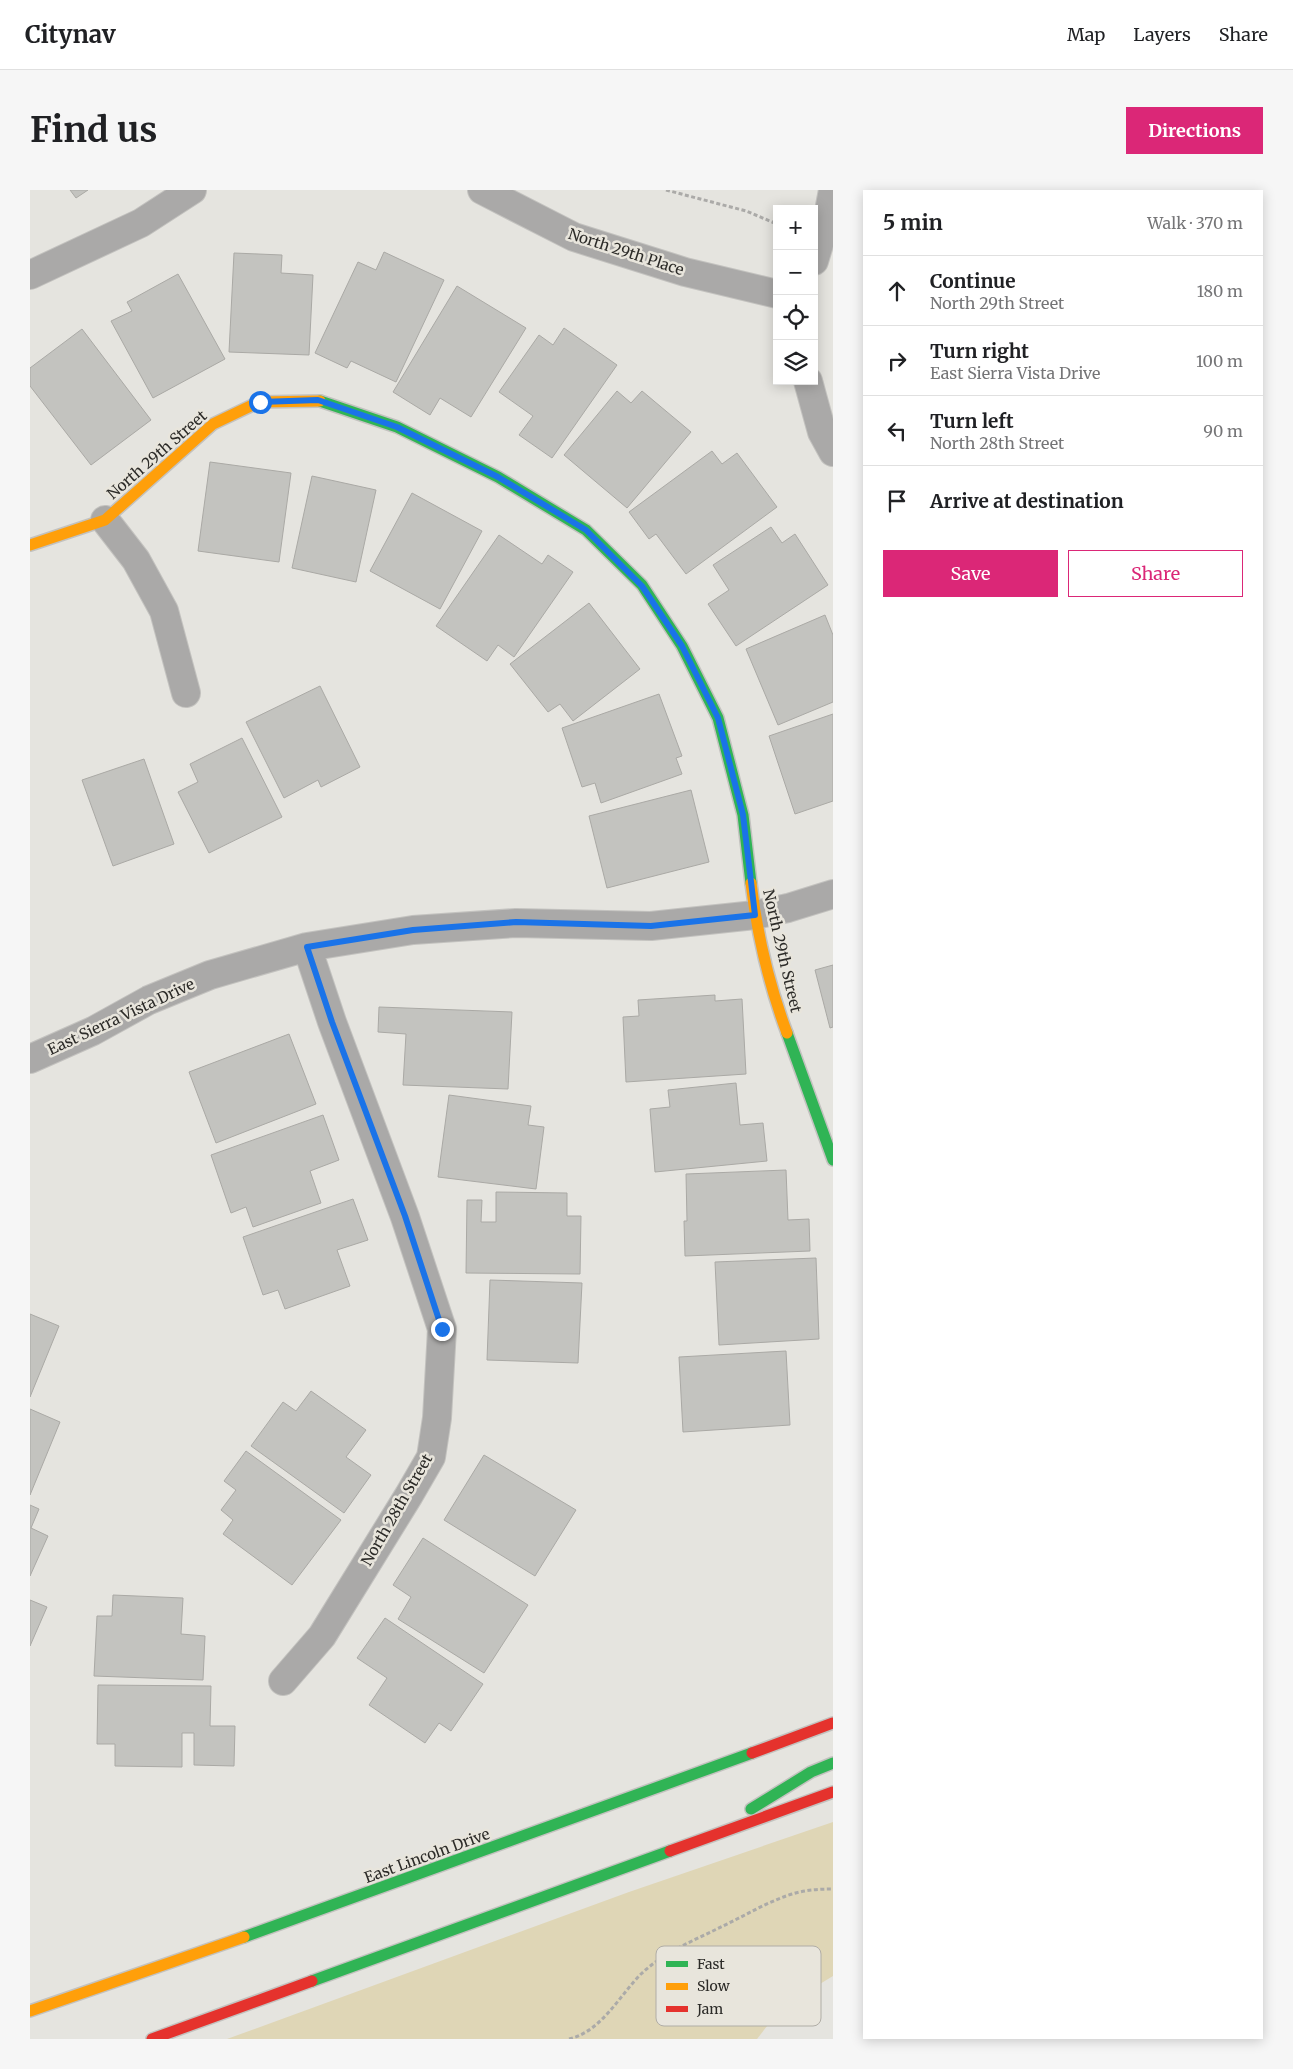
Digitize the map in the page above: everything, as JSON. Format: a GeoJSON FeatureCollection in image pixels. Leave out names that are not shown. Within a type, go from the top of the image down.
{"type":"FeatureCollection","features":[{"type":"Feature","properties":{"kind":"main road","name":"North 29th Street"},"geometry":{"type":"LineString","coordinates":[[104,520],[212,424],[260,402],[318,400],[397,427],[498,477],[586,530],[642,586],[682,646],[718,718],[743,815],[755,915],[780,1014],[833,1160]]}},
{"type":"Feature","properties":{"kind":"main road"},"geometry":{"type":"LineString","coordinates":[[30,545],[104,520]]}},
{"type":"Feature","properties":{"kind":"main road","name":"East Lincoln Drive"},"geometry":{"type":"LineString","coordinates":[[30,2011],[247,1936],[833,1724]]}},
{"type":"Feature","properties":{"kind":"main road"},"geometry":{"type":"LineString","coordinates":[[706,1838],[812,1772],[833,1764]]}},
{"type":"Feature","properties":{"kind":"main road"},"geometry":{"type":"LineString","coordinates":[[152,2039],[833,1792]]}},
{"type":"Feature","properties":{"kind":"street"},"geometry":{"type":"LineString","coordinates":[[30,275],[141,223],[192,190]]}},
{"type":"Feature","properties":{"kind":"street","name":"North 29th Place"},"geometry":{"type":"LineString","coordinates":[[482,190],[574,237],[685,272],[773,293]]}},
{"type":"Feature","properties":{"kind":"street"},"geometry":{"type":"LineString","coordinates":[[817,250],[832,204]]}},
{"type":"Feature","properties":{"kind":"street"},"geometry":{"type":"LineString","coordinates":[[809,385],[822,432],[833,452]]}},
{"type":"Feature","properties":{"kind":"street"},"geometry":{"type":"LineString","coordinates":[[104,520],[136,560],[164,611],[186,693]]}},
{"type":"Feature","properties":{"kind":"street","name":"East Sierra Vista Drive"},"geometry":{"type":"LineString","coordinates":[[30,1059],[93,1031],[149,1000],[210,975],[307,947],[413,930],[516,922],[651,926],[755,915],[788,908],[833,894]]}},
{"type":"Feature","properties":{"kind":"street","name":"North 28th Street"},"geometry":{"type":"LineString","coordinates":[[283,1682],[322,1636],[431,1457],[437,1418],[442,1329],[405,1216],[332,1022],[307,947]]}},
{"type":"Feature","properties":{"kind":"path"},"geometry":{"type":"LineString","coordinates":[[666,190],[746,211],[773,222]]}},
{"type":"Feature","properties":{"kind":"path"},"geometry":{"type":"LineString","coordinates":[[684,1946],[766,1904],[794,1893],[817,1889],[833,1889]]}},
{"type":"Feature","properties":{"kind":"path"},"geometry":{"type":"LineString","coordinates":[[569,2039],[579,2037],[591,2029],[643,1973],[656,1964]]}},
{"type":"Feature","properties":{"kind":"shaded area"},"geometry":{"type":"Polygon","coordinates":[[[833,1822],[833,1976],[821,1983],[821,1946],[656,1946],[656,2026],[767,2026],[757,2039],[227,2039],[629,1892],[833,1822]]]}},
{"type":"Feature","properties":{"kind":"building"},"geometry":{"type":"Polygon","coordinates":[[[70,190],[88,190],[76,198],[70,190]]]}},
{"type":"Feature","properties":{"kind":"building"},"geometry":{"type":"Polygon","coordinates":[[[384,252],[444,280],[396,382],[351,361],[347,368],[315,353],[358,262],[376,270],[384,252]]]}},
{"type":"Feature","properties":{"kind":"building"},"geometry":{"type":"Polygon","coordinates":[[[234,253],[282,255],[281,273],[313,275],[309,355],[229,352],[234,253]]]}},
{"type":"Feature","properties":{"kind":"building"},"geometry":{"type":"Polygon","coordinates":[[[178,274],[225,359],[153,398],[111,321],[132,311],[127,302],[178,274]]]}},
{"type":"Feature","properties":{"kind":"building"},"geometry":{"type":"Polygon","coordinates":[[[457,286],[526,328],[471,417],[440,398],[430,415],[393,392],[457,286]]]}},
{"type":"Feature","properties":{"kind":"building"},"geometry":{"type":"Polygon","coordinates":[[[564,328],[617,365],[552,458],[519,435],[533,416],[499,392],[539,335],[553,345],[564,328]]]}},
{"type":"Feature","properties":{"kind":"building"},"geometry":{"type":"Polygon","coordinates":[[[82,329],[151,420],[91,465],[30,386],[30,368],[82,329]]]}},
{"type":"Feature","properties":{"kind":"building"},"geometry":{"type":"Polygon","coordinates":[[[617,391],[631,403],[642,391],[691,432],[627,508],[564,455],[617,391]]]}},
{"type":"Feature","properties":{"kind":"building"},"geometry":{"type":"Polygon","coordinates":[[[712,451],[722,464],[737,453],[777,507],[686,574],[656,534],[649,539],[629,512],[712,451]]]}},
{"type":"Feature","properties":{"kind":"building"},"geometry":{"type":"Polygon","coordinates":[[[210,462],[291,473],[279,562],[198,551],[210,462]]]}},
{"type":"Feature","properties":{"kind":"building"},"geometry":{"type":"Polygon","coordinates":[[[312,476],[376,490],[356,582],[292,568],[312,476]]]}},
{"type":"Feature","properties":{"kind":"building"},"geometry":{"type":"Polygon","coordinates":[[[412,493],[482,531],[440,609],[370,571],[412,493]]]}},
{"type":"Feature","properties":{"kind":"building"},"geometry":{"type":"Polygon","coordinates":[[[771,527],[782,543],[795,534],[828,585],[736,646],[708,604],[729,590],[713,565],[771,527]]]}},
{"type":"Feature","properties":{"kind":"building"},"geometry":{"type":"Polygon","coordinates":[[[499,535],[542,564],[548,555],[573,572],[514,657],[498,645],[487,661],[436,626],[499,535]]]}},
{"type":"Feature","properties":{"kind":"building"},"geometry":{"type":"Polygon","coordinates":[[[589,603],[640,669],[573,721],[560,704],[548,712],[510,664],[589,603]]]}},
{"type":"Feature","properties":{"kind":"building"},"geometry":{"type":"Polygon","coordinates":[[[825,615],[833,635],[833,702],[778,725],[746,649],[825,615]]]}},
{"type":"Feature","properties":{"kind":"building"},"geometry":{"type":"Polygon","coordinates":[[[320,686],[360,767],[321,787],[318,780],[284,798],[246,722],[320,686]]]}},
{"type":"Feature","properties":{"kind":"building"},"geometry":{"type":"Polygon","coordinates":[[[659,694],[682,756],[676,758],[682,774],[601,803],[595,783],[582,787],[562,728],[659,694]]]}},
{"type":"Feature","properties":{"kind":"building"},"geometry":{"type":"Polygon","coordinates":[[[833,714],[833,801],[795,814],[769,736],[833,714]]]}},
{"type":"Feature","properties":{"kind":"building"},"geometry":{"type":"Polygon","coordinates":[[[242,738],[282,817],[209,853],[178,792],[198,782],[190,764],[242,738]]]}},
{"type":"Feature","properties":{"kind":"building"},"geometry":{"type":"Polygon","coordinates":[[[144,759],[174,844],[113,866],[82,780],[144,759]]]}},
{"type":"Feature","properties":{"kind":"building"},"geometry":{"type":"Polygon","coordinates":[[[691,790],[709,862],[607,888],[589,816],[691,790]]]}},
{"type":"Feature","properties":{"kind":"building"},"geometry":{"type":"Polygon","coordinates":[[[833,965],[833,1027],[830,1028],[815,970],[833,965]]]}},
{"type":"Feature","properties":{"kind":"building"},"geometry":{"type":"Polygon","coordinates":[[[715,995],[715,1001],[742,999],[746,1074],[626,1082],[623,1017],[639,1016],[638,1000],[715,995]]]}},
{"type":"Feature","properties":{"kind":"building"},"geometry":{"type":"Polygon","coordinates":[[[379,1007],[512,1012],[508,1089],[403,1085],[406,1034],[378,1032],[379,1007]]]}},
{"type":"Feature","properties":{"kind":"building"},"geometry":{"type":"Polygon","coordinates":[[[289,1034],[316,1104],[216,1143],[189,1072],[289,1034]]]}},
{"type":"Feature","properties":{"kind":"building"},"geometry":{"type":"Polygon","coordinates":[[[736,1083],[740,1125],[763,1123],[767,1161],[655,1172],[650,1109],[670,1107],[668,1090],[736,1083]]]}},
{"type":"Feature","properties":{"kind":"building"},"geometry":{"type":"Polygon","coordinates":[[[449,1095],[531,1106],[528,1125],[544,1127],[536,1189],[438,1177],[449,1095]]]}},
{"type":"Feature","properties":{"kind":"building"},"geometry":{"type":"Polygon","coordinates":[[[323,1115],[339,1160],[310,1171],[321,1203],[253,1227],[246,1207],[231,1213],[211,1155],[323,1115]]]}},
{"type":"Feature","properties":{"kind":"building"},"geometry":{"type":"Polygon","coordinates":[[[786,1170],[788,1220],[809,1219],[810,1251],[685,1256],[684,1221],[687,1221],[686,1174],[786,1170]]]}},
{"type":"Feature","properties":{"kind":"building"},"geometry":{"type":"Polygon","coordinates":[[[496,1192],[567,1193],[567,1216],[581,1216],[580,1274],[466,1273],[467,1200],[482,1200],[481,1222],[496,1222],[496,1192]]]}},
{"type":"Feature","properties":{"kind":"building"},"geometry":{"type":"Polygon","coordinates":[[[353,1199],[368,1240],[337,1250],[350,1286],[285,1309],[278,1290],[263,1295],[243,1237],[353,1199]]]}},
{"type":"Feature","properties":{"kind":"building"},"geometry":{"type":"Polygon","coordinates":[[[816,1258],[819,1339],[719,1345],[715,1262],[816,1258]]]}},
{"type":"Feature","properties":{"kind":"building"},"geometry":{"type":"Polygon","coordinates":[[[490,1280],[582,1283],[578,1363],[487,1360],[490,1280]]]}},
{"type":"Feature","properties":{"kind":"building"},"geometry":{"type":"Polygon","coordinates":[[[30,1314],[59,1326],[30,1397],[30,1314]]]}},
{"type":"Feature","properties":{"kind":"building"},"geometry":{"type":"Polygon","coordinates":[[[786,1351],[790,1425],[683,1432],[679,1357],[786,1351]]]}},
{"type":"Feature","properties":{"kind":"building"},"geometry":{"type":"Polygon","coordinates":[[[311,1391],[366,1430],[346,1457],[371,1475],[344,1513],[251,1446],[283,1402],[296,1411],[311,1391]]]}},
{"type":"Feature","properties":{"kind":"building"},"geometry":{"type":"Polygon","coordinates":[[[30,1409],[60,1422],[30,1495],[30,1409]]]}},
{"type":"Feature","properties":{"kind":"building"},"geometry":{"type":"Polygon","coordinates":[[[246,1451],[341,1520],[292,1585],[223,1534],[233,1520],[221,1510],[236,1490],[224,1481],[246,1451]]]}},
{"type":"Feature","properties":{"kind":"building"},"geometry":{"type":"Polygon","coordinates":[[[484,1455],[576,1510],[535,1576],[444,1520],[484,1455]]]}},
{"type":"Feature","properties":{"kind":"building"},"geometry":{"type":"Polygon","coordinates":[[[30,1505],[39,1509],[31,1528],[48,1536],[30,1576],[30,1505]]]}},
{"type":"Feature","properties":{"kind":"building"},"geometry":{"type":"Polygon","coordinates":[[[423,1538],[528,1605],[484,1673],[398,1619],[411,1597],[393,1585],[423,1538]]]}},
{"type":"Feature","properties":{"kind":"building"},"geometry":{"type":"Polygon","coordinates":[[[113,1595],[183,1598],[181,1634],[205,1636],[203,1680],[94,1676],[97,1616],[112,1616],[113,1595]]]}},
{"type":"Feature","properties":{"kind":"building"},"geometry":{"type":"Polygon","coordinates":[[[30,1600],[47,1607],[30,1646],[30,1600]]]}},
{"type":"Feature","properties":{"kind":"building"},"geometry":{"type":"Polygon","coordinates":[[[385,1618],[483,1684],[451,1731],[439,1723],[425,1743],[369,1705],[387,1678],[357,1658],[385,1618]]]}},
{"type":"Feature","properties":{"kind":"building"},"geometry":{"type":"Polygon","coordinates":[[[98,1685],[211,1686],[210,1726],[235,1726],[234,1766],[194,1765],[194,1733],[182,1733],[182,1767],[115,1766],[115,1744],[97,1744],[98,1685]]]}},
{"type":"Feature","properties":{"kind":"traffic: fast"},"geometry":{"type":"LineString","coordinates":[[320,401],[397,427],[498,477],[586,530],[642,585],[682,646],[718,718],[743,815],[751,883]]}},
{"type":"Feature","properties":{"kind":"traffic: fast"},"geometry":{"type":"LineString","coordinates":[[787,1033],[833,1160]]}},
{"type":"Feature","properties":{"kind":"traffic: fast"},"geometry":{"type":"LineString","coordinates":[[244,1937],[752,1753]]}},
{"type":"Feature","properties":{"kind":"traffic: fast"},"geometry":{"type":"LineString","coordinates":[[751,1809],[811,1772],[833,1763]]}},
{"type":"Feature","properties":{"kind":"traffic: fast"},"geometry":{"type":"LineString","coordinates":[[312,1981],[670,1851]]}},
{"type":"Feature","properties":{"kind":"traffic: slow"},"geometry":{"type":"LineString","coordinates":[[30,545],[105,520],[213,424],[259,402],[320,401]]}},
{"type":"Feature","properties":{"kind":"traffic: slow"},"geometry":{"type":"LineString","coordinates":[[751,883],[765,959],[787,1033]]}},
{"type":"Feature","properties":{"kind":"traffic: slow"},"geometry":{"type":"LineString","coordinates":[[30,2011],[244,1937]]}},
{"type":"Feature","properties":{"kind":"traffic: jam"},"geometry":{"type":"LineString","coordinates":[[752,1753],[833,1723]]}},
{"type":"Feature","properties":{"kind":"traffic: jam"},"geometry":{"type":"LineString","coordinates":[[670,1851],[833,1792]]}},
{"type":"Feature","properties":{"kind":"traffic: jam"},"geometry":{"type":"LineString","coordinates":[[152,2039],[312,1981]]}},
{"type":"Feature","properties":{"kind":"route"},"geometry":{"type":"LineString","coordinates":[[260,402],[318,400],[397,427],[498,477],[586,530],[642,586],[682,646],[718,718],[743,815],[755,915],[651,926],[516,922],[413,930],[307,947],[332,1022],[405,1216],[442,1329]]}}]}
